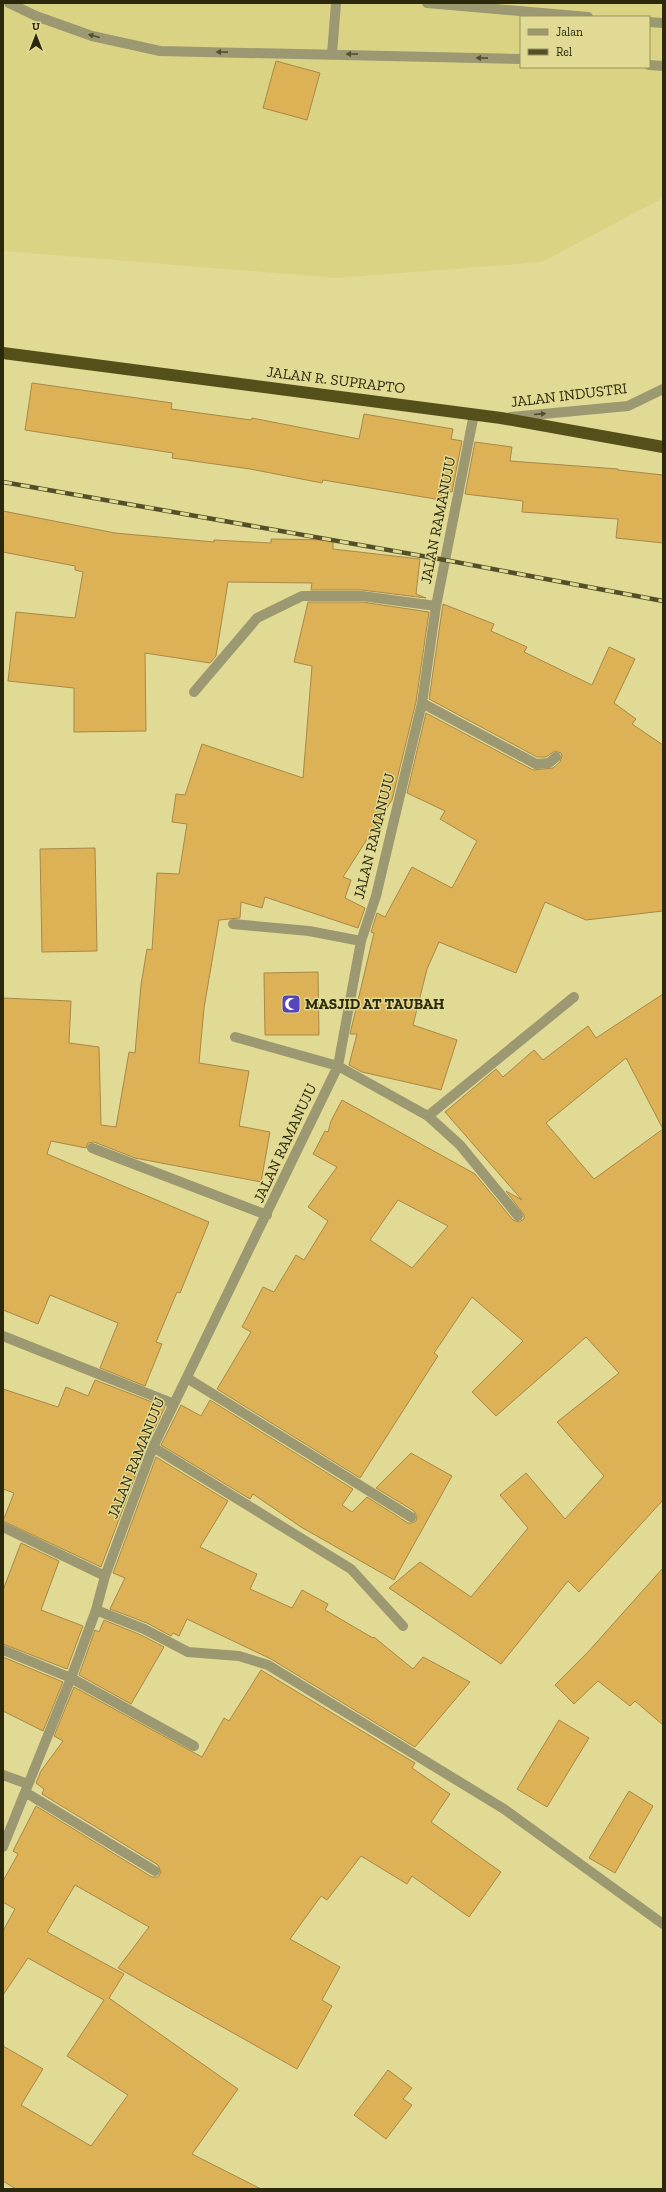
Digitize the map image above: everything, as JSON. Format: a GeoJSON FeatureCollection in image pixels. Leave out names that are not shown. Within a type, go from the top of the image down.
{"type":"FeatureCollection","features":[{"type":"Feature","properties":{"kind":"highway","name":"JALAN R. SUPRAPTO"},"geometry":{"type":"LineString","coordinates":[[3,353],[474,414],[663,447]]}},
{"type":"Feature","properties":{"kind":"street"},"geometry":{"type":"LineString","coordinates":[[9,3],[36,16],[92,36],[160,51],[520,59]]}},
{"type":"Feature","properties":{"kind":"street"},"geometry":{"type":"LineString","coordinates":[[332,54],[336,3]]}},
{"type":"Feature","properties":{"kind":"street"},"geometry":{"type":"LineString","coordinates":[[427,3],[576,16]]}},
{"type":"Feature","properties":{"kind":"street"},"geometry":{"type":"LineString","coordinates":[[650,22],[663,22]]}},
{"type":"Feature","properties":{"kind":"street"},"geometry":{"type":"LineString","coordinates":[[650,65],[663,66]]}},
{"type":"Feature","properties":{"kind":"street","name":"JALAN INDUSTRI"},"geometry":{"type":"LineString","coordinates":[[501,418],[628,406],[663,389]]}},
{"type":"Feature","properties":{"kind":"street","name":"JALAN RAMANUJU"},"geometry":{"type":"LineString","coordinates":[[3,1847],[71,1678],[96,1610],[105,1576],[153,1447],[267,1215],[338,1066],[361,941],[376,896],[422,703],[436,606],[474,414]]}},
{"type":"Feature","properties":{"kind":"street"},"geometry":{"type":"LineString","coordinates":[[194,692],[257,618],[302,596],[362,596],[436,606]]}},
{"type":"Feature","properties":{"kind":"street"},"geometry":{"type":"LineString","coordinates":[[422,703],[536,764],[549,763],[556,756]]}},
{"type":"Feature","properties":{"kind":"street"},"geometry":{"type":"LineString","coordinates":[[233,924],[309,931],[361,941]]}},
{"type":"Feature","properties":{"kind":"street"},"geometry":{"type":"LineString","coordinates":[[428,1116],[574,997]]}},
{"type":"Feature","properties":{"kind":"street"},"geometry":{"type":"LineString","coordinates":[[235,1037],[338,1066],[428,1116],[460,1145],[518,1216]]}},
{"type":"Feature","properties":{"kind":"street"},"geometry":{"type":"LineString","coordinates":[[92,1148],[267,1215]]}},
{"type":"Feature","properties":{"kind":"street"},"geometry":{"type":"LineString","coordinates":[[3,1336],[174,1404]]}},
{"type":"Feature","properties":{"kind":"street"},"geometry":{"type":"LineString","coordinates":[[186,1378],[411,1517]]}},
{"type":"Feature","properties":{"kind":"street"},"geometry":{"type":"LineString","coordinates":[[153,1447],[351,1569],[403,1626]]}},
{"type":"Feature","properties":{"kind":"street"},"geometry":{"type":"LineString","coordinates":[[3,1527],[105,1576]]}},
{"type":"Feature","properties":{"kind":"street"},"geometry":{"type":"LineString","coordinates":[[96,1610],[144,1629],[188,1652],[239,1656],[268,1665],[504,1809],[663,1924]]}},
{"type":"Feature","properties":{"kind":"street"},"geometry":{"type":"LineString","coordinates":[[3,1650],[71,1678],[194,1746]]}},
{"type":"Feature","properties":{"kind":"street"},"geometry":{"type":"LineString","coordinates":[[3,1775],[26,1788],[156,1871]]}},
{"type":"Feature","properties":{"kind":"shaded area"},"geometry":{"type":"Polygon","coordinates":[[[3,3],[663,3],[663,198],[542,262],[336,278],[3,251],[3,3]]]}},
{"type":"Feature","properties":{"kind":"building"},"geometry":{"type":"Polygon","coordinates":[[[276,61],[320,73],[307,120],[263,108],[276,61]]]}},
{"type":"Feature","properties":{"kind":"building"},"geometry":{"type":"Polygon","coordinates":[[[32,383],[172,403],[171,409],[251,420],[252,418],[359,439],[364,414],[453,429],[451,439],[462,441],[452,492],[442,491],[441,500],[323,480],[322,483],[250,469],[172,458],[173,453],[25,430],[32,383]]]}},
{"type":"Feature","properties":{"kind":"building"},"geometry":{"type":"Polygon","coordinates":[[[475,442],[512,447],[510,461],[618,469],[663,475],[663,543],[616,538],[618,519],[522,512],[523,501],[465,494],[475,442]]]}},
{"type":"Feature","properties":{"kind":"building"},"geometry":{"type":"Polygon","coordinates":[[[3,511],[115,533],[214,542],[214,540],[271,543],[271,539],[333,540],[333,549],[420,559],[416,594],[426,598],[362,590],[311,590],[312,583],[228,582],[216,656],[210,663],[145,653],[146,731],[74,732],[74,688],[8,681],[16,612],[75,618],[83,572],[75,570],[75,566],[3,552],[3,511]]]}},
{"type":"Feature","properties":{"kind":"building"},"geometry":{"type":"Polygon","coordinates":[[[308,602],[362,602],[429,612],[416,702],[392,800],[343,877],[351,880],[345,898],[365,908],[358,928],[265,897],[262,908],[241,902],[240,918],[219,920],[204,1008],[199,1063],[249,1071],[239,1126],[270,1132],[261,1182],[135,1158],[94,1142],[88,1143],[86,1148],[51,1141],[47,1154],[209,1222],[180,1293],[177,1292],[156,1342],[162,1344],[145,1386],[100,1368],[118,1323],[50,1295],[38,1324],[3,1310],[3,998],[71,1001],[69,1043],[99,1047],[101,1125],[116,1127],[129,1052],[135,1053],[141,985],[147,949],[152,950],[157,873],[179,874],[187,824],[172,822],[176,794],[185,795],[202,744],[303,778],[312,666],[294,662],[308,602]]]}},
{"type":"Feature","properties":{"kind":"building"},"geometry":{"type":"Polygon","coordinates":[[[443,604],[494,624],[491,631],[527,647],[524,652],[592,685],[609,647],[635,659],[614,703],[636,719],[632,724],[663,745],[663,911],[586,920],[545,902],[516,973],[439,942],[427,969],[413,1025],[457,1040],[441,1090],[362,1072],[349,1065],[357,1034],[350,1034],[374,933],[371,932],[377,913],[385,917],[412,867],[452,888],[477,841],[440,819],[445,811],[407,793],[426,713],[533,770],[553,768],[560,762],[562,756],[561,753],[555,751],[546,757],[537,757],[429,699],[443,604]]]}},
{"type":"Feature","properties":{"kind":"building"},"geometry":{"type":"Polygon","coordinates":[[[95,848],[97,951],[42,952],[40,849],[95,848]]]}},
{"type":"Feature","properties":{"kind":"building","name":"MASJID AT TAUBAH"},"geometry":{"type":"Polygon","coordinates":[[[318,972],[319,1035],[265,1035],[264,973],[318,972]]]}},
{"type":"Feature","properties":{"kind":"building"},"geometry":{"type":"Polygon","coordinates":[[[663,994],[663,1129],[663,1500],[579,1592],[568,1581],[501,1664],[389,1588],[420,1562],[471,1597],[528,1528],[500,1495],[526,1473],[565,1519],[604,1476],[557,1422],[619,1373],[586,1337],[496,1416],[472,1392],[523,1341],[472,1297],[434,1353],[438,1356],[360,1478],[217,1389],[251,1332],[242,1327],[263,1287],[274,1292],[296,1255],[304,1260],[328,1221],[308,1207],[337,1167],[313,1154],[325,1131],[328,1132],[331,1121],[342,1100],[475,1174],[513,1220],[519,1222],[524,1219],[524,1215],[506,1191],[522,1200],[445,1112],[496,1069],[503,1077],[534,1050],[543,1060],[588,1026],[596,1038],[663,994]],[[626,1058],[546,1123],[594,1179],[663,1129],[626,1058]],[[398,1200],[370,1240],[412,1268],[448,1226],[398,1200]]]}},
{"type":"Feature","properties":{"kind":"building"},"geometry":{"type":"Polygon","coordinates":[[[95,1380],[165,1407],[147,1445],[101,1567],[3,1521],[14,1493],[3,1489],[3,1389],[58,1407],[66,1387],[88,1396],[95,1380]]]}},
{"type":"Feature","properties":{"kind":"building"},"geometry":{"type":"Polygon","coordinates":[[[210,1400],[353,1489],[342,1505],[352,1512],[367,1497],[408,1523],[416,1521],[417,1517],[414,1511],[376,1488],[411,1453],[452,1476],[394,1580],[301,1527],[253,1494],[250,1499],[161,1445],[181,1405],[201,1416],[210,1400]]]}},
{"type":"Feature","properties":{"kind":"building"},"geometry":{"type":"Polygon","coordinates":[[[156,1457],[228,1501],[200,1547],[257,1574],[250,1589],[292,1608],[302,1590],[328,1604],[325,1610],[373,1638],[374,1637],[413,1669],[423,1657],[470,1682],[415,1747],[271,1659],[187,1619],[179,1636],[173,1633],[171,1636],[147,1623],[110,1609],[125,1578],[113,1573],[156,1457]]]}},
{"type":"Feature","properties":{"kind":"building"},"geometry":{"type":"Polygon","coordinates":[[[21,1543],[59,1561],[41,1610],[83,1626],[67,1669],[3,1644],[3,1590],[21,1543]]]}},
{"type":"Feature","properties":{"kind":"building"},"geometry":{"type":"Polygon","coordinates":[[[663,1568],[663,1725],[635,1701],[630,1706],[598,1681],[574,1704],[555,1685],[588,1652],[663,1568]]]}},
{"type":"Feature","properties":{"kind":"building"},"geometry":{"type":"Polygon","coordinates":[[[104,1620],[141,1635],[164,1647],[131,1704],[79,1675],[95,1630],[99,1632],[104,1620]]]}},
{"type":"Feature","properties":{"kind":"building"},"geometry":{"type":"Polygon","coordinates":[[[3,1657],[63,1682],[43,1731],[3,1711],[3,1657]]]}},
{"type":"Feature","properties":{"kind":"building"},"geometry":{"type":"Polygon","coordinates":[[[261,1670],[415,1763],[412,1768],[450,1794],[431,1822],[501,1872],[469,1917],[412,1876],[407,1884],[361,1856],[327,1900],[321,1896],[290,1939],[340,1967],[322,2000],[332,2006],[297,2069],[118,1968],[149,1927],[75,1885],[47,1932],[124,1974],[109,1998],[238,2089],[192,2154],[261,2189],[16,2189],[3,2181],[3,2046],[43,2069],[21,2105],[91,2146],[128,2095],[67,2056],[104,2000],[28,1958],[3,1995],[3,1931],[15,1909],[3,1902],[3,1881],[18,1854],[13,1851],[36,1806],[152,1877],[158,1877],[161,1872],[158,1865],[42,1794],[44,1789],[36,1783],[41,1771],[63,1741],[54,1736],[74,1687],[202,1757],[224,1718],[229,1721],[261,1670]]]}},
{"type":"Feature","properties":{"kind":"building"},"geometry":{"type":"Polygon","coordinates":[[[559,1720],[589,1738],[547,1807],[517,1789],[559,1720]]]}},
{"type":"Feature","properties":{"kind":"building"},"geometry":{"type":"Polygon","coordinates":[[[629,1791],[653,1806],[615,1873],[589,1858],[629,1791]]]}},
{"type":"Feature","properties":{"kind":"building"},"geometry":{"type":"Polygon","coordinates":[[[388,2070],[412,2088],[403,2099],[412,2105],[386,2139],[354,2115],[388,2070]]]}},
{"type":"Feature","properties":{"kind":"railway"},"geometry":{"type":"LineString","coordinates":[[3,482],[445,560],[663,601]]}},
{"type":"Feature","properties":{"kind":"place","name":"MASJID AT TAUBAH"},"geometry":{"type":"Point","coordinates":[291,1004]}}]}
